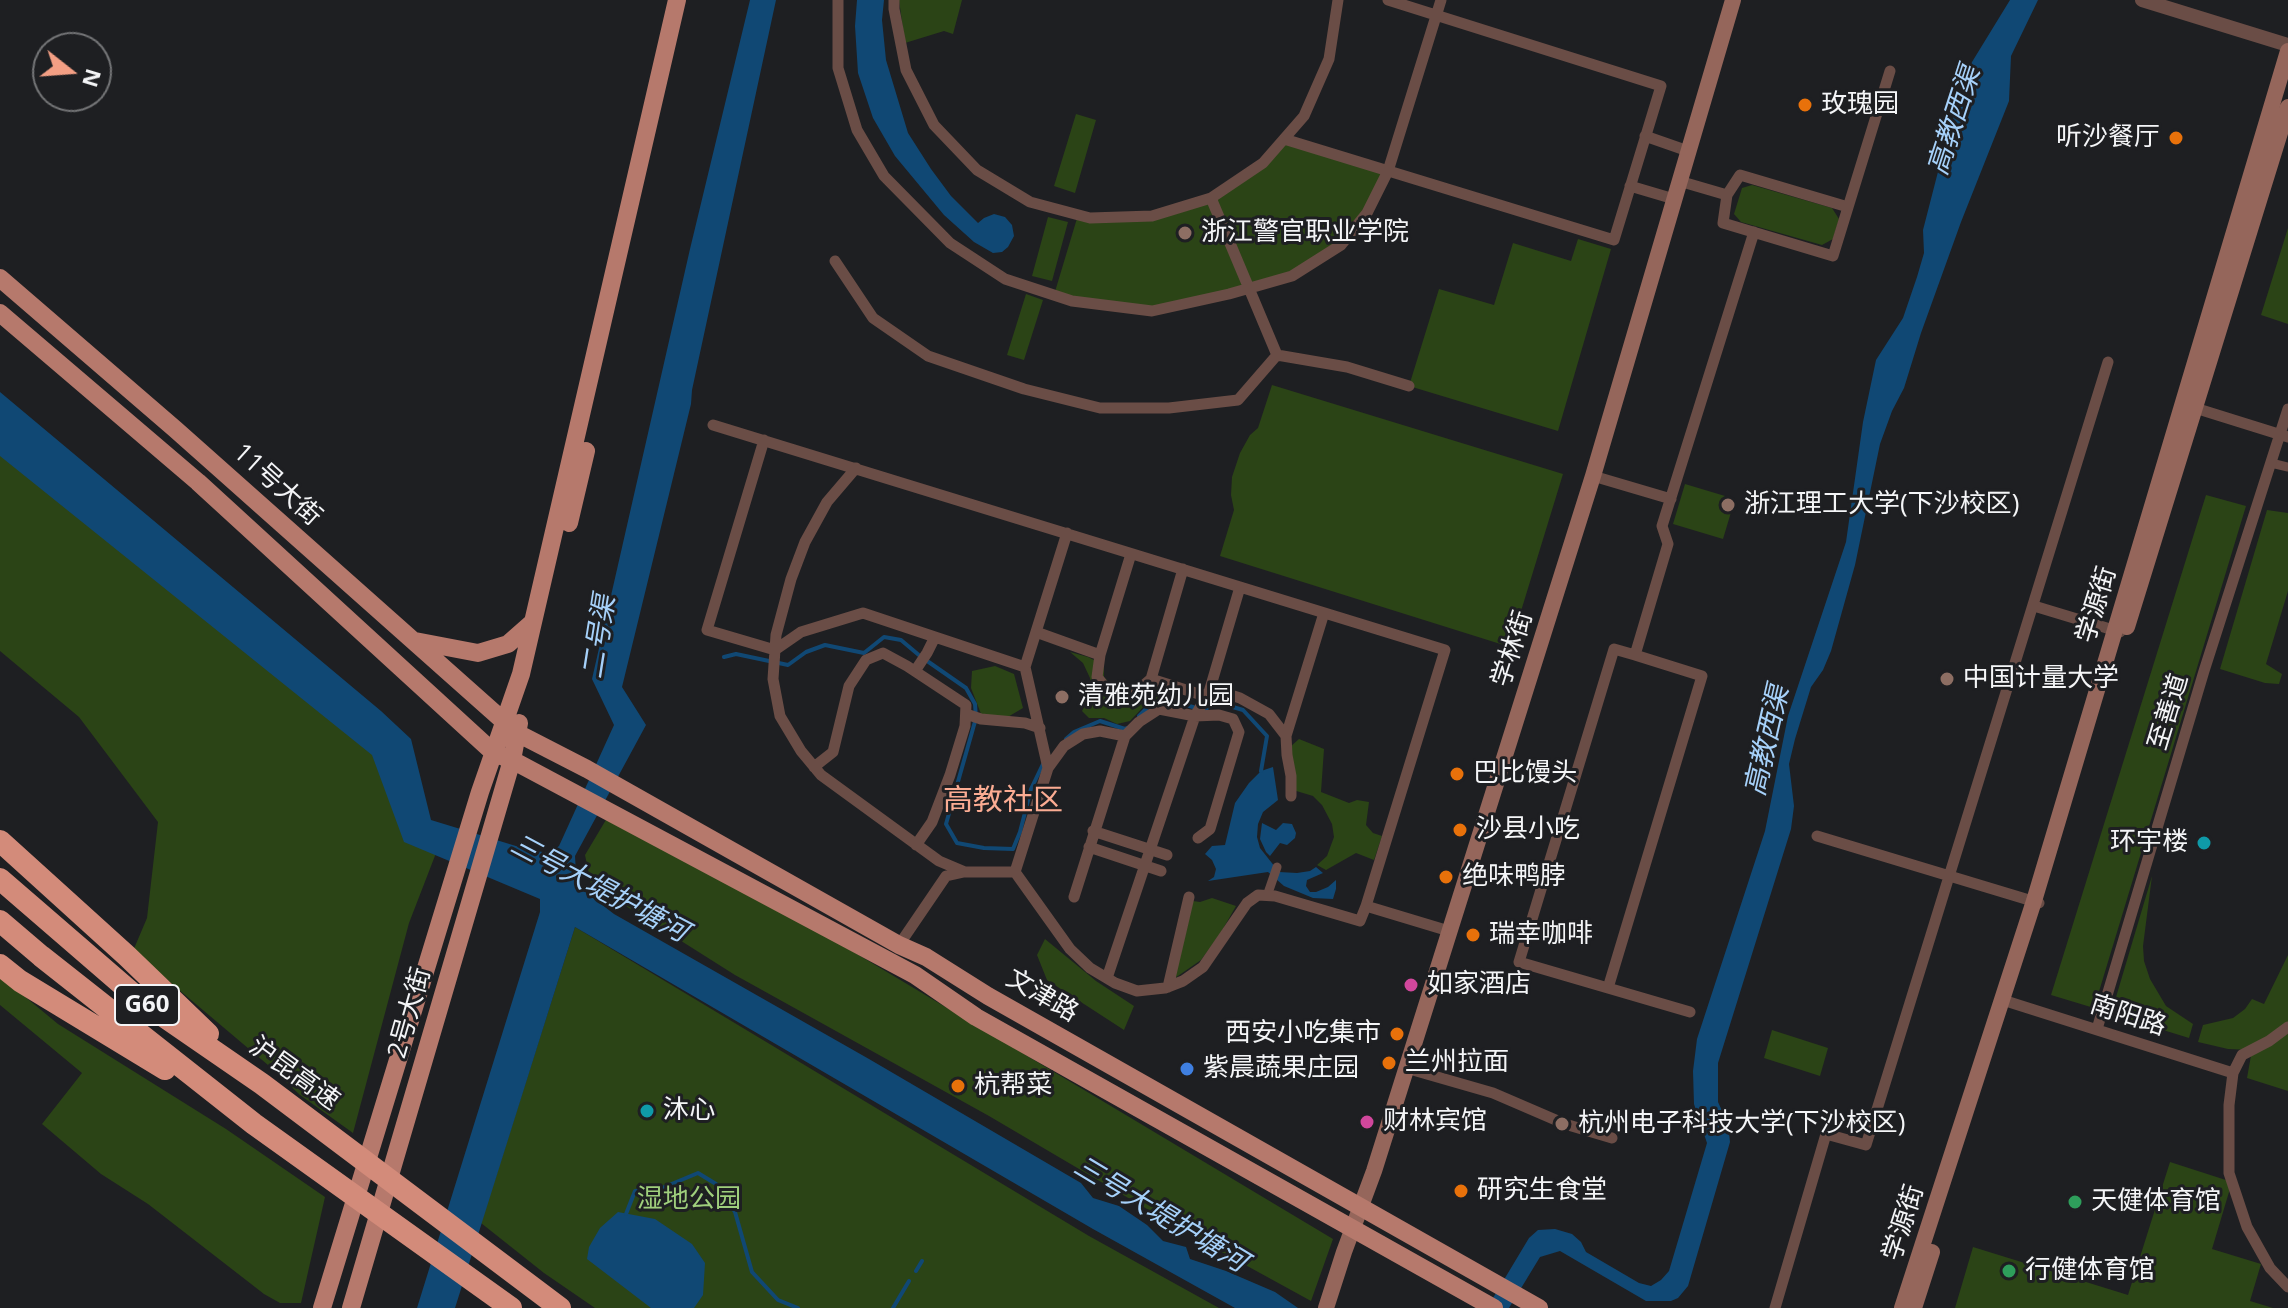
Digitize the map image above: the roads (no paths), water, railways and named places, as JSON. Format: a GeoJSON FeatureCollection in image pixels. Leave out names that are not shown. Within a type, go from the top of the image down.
{"type":"FeatureCollection","features":[{"type":"Feature","properties":{"kind":"highway"},"geometry":{"type":"LineString","coordinates":[[0,841],[262,1084]]}},
{"type":"Feature","properties":{"kind":"highway","name":"沪昆高速"},"geometry":{"type":"LineString","coordinates":[[0,879],[140,1000],[262,1084],[560,1308]]}},
{"type":"Feature","properties":{"kind":"highway","name":"G60"},"geometry":{"type":"LineString","coordinates":[[0,921],[254,1124],[508,1306]]}},
{"type":"Feature","properties":{"kind":"highway"},"geometry":{"type":"LineString","coordinates":[[0,965],[20,981],[254,1124]]}},
{"type":"Feature","properties":{"kind":"main road"},"geometry":{"type":"LineString","coordinates":[[511,728],[677,0]]}},
{"type":"Feature","properties":{"kind":"main road"},"geometry":{"type":"LineString","coordinates":[[511,728],[576,495],[689,0]]}},
{"type":"Feature","properties":{"kind":"main road","name":"学林街"},"geometry":{"type":"LineString","coordinates":[[1327,1306],[1362,1207],[1593,476],[1733,0]]}},
{"type":"Feature","properties":{"kind":"main road","name":"学源街"},"geometry":{"type":"LineString","coordinates":[[1902,1308],[2037,902],[2120,632],[2288,51]]}},
{"type":"Feature","properties":{"kind":"main road","name":"学源街"},"geometry":{"type":"LineString","coordinates":[[2120,632],[2195,408],[2288,107]]}},
{"type":"Feature","properties":{"kind":"main road","name":"11号大街"},"geometry":{"type":"LineString","coordinates":[[0,278],[511,728]]}},
{"type":"Feature","properties":{"kind":"main road","name":"11号大街"},"geometry":{"type":"LineString","coordinates":[[0,313],[198,482],[494,753],[512,760]]}},
{"type":"Feature","properties":{"kind":"main road"},"geometry":{"type":"LineString","coordinates":[[412,640],[478,653],[508,644],[533,622]]}},
{"type":"Feature","properties":{"kind":"main road","name":"2号大街"},"geometry":{"type":"LineString","coordinates":[[322,1308],[494,753],[511,728]]}},
{"type":"Feature","properties":{"kind":"main road","name":"2号大街"},"geometry":{"type":"LineString","coordinates":[[351,1308],[512,760],[511,728]]}},
{"type":"Feature","properties":{"kind":"main road","name":"文津路"},"geometry":{"type":"LineString","coordinates":[[511,728],[899,945],[926,957],[1014,1011],[1536,1306]]}},
{"type":"Feature","properties":{"kind":"main road","name":"文津路"},"geometry":{"type":"LineString","coordinates":[[512,760],[915,975],[976,1017],[1494,1308]]}},
{"type":"Feature","properties":{"kind":"main road","name":"学源街"},"geometry":{"type":"LineString","coordinates":[[1914,1308],[2037,902]]}},
{"type":"Feature","properties":{"kind":"street"},"geometry":{"type":"LineString","coordinates":[[838,0],[838,68],[857,130],[884,176],[950,243],[1005,279],[1072,301],[1152,311],[1292,276],[1341,245],[1367,213],[1388,171],[1441,0]]}},
{"type":"Feature","properties":{"kind":"street"},"geometry":{"type":"LineString","coordinates":[[894,0],[906,70],[934,125],[977,170],[1030,202],[1090,218],[1152,216],[1211,198],[1263,163],[1304,116],[1329,59],[1338,0]]}},
{"type":"Feature","properties":{"kind":"street"},"geometry":{"type":"LineString","coordinates":[[1284,139],[1614,240],[1661,86],[1388,0]]}},
{"type":"Feature","properties":{"kind":"street"},"geometry":{"type":"LineString","coordinates":[[2142,0],[2288,45]]}},
{"type":"Feature","properties":{"kind":"street"},"geometry":{"type":"LineString","coordinates":[[1848,207],[1740,175],[1727,195],[1723,223],[1833,256],[1890,71]]}},
{"type":"Feature","properties":{"kind":"street"},"geometry":{"type":"LineString","coordinates":[[1645,136],[1688,151]]}},
{"type":"Feature","properties":{"kind":"street"},"geometry":{"type":"LineString","coordinates":[[1679,181],[1727,195]]}},
{"type":"Feature","properties":{"kind":"street"},"geometry":{"type":"LineString","coordinates":[[1630,186],[1674,199]]}},
{"type":"Feature","properties":{"kind":"street"},"geometry":{"type":"LineString","coordinates":[[1211,198],[1277,355]]}},
{"type":"Feature","properties":{"kind":"street"},"geometry":{"type":"LineString","coordinates":[[1635,655],[1668,544],[1662,526],[1754,232]]}},
{"type":"Feature","properties":{"kind":"street"},"geometry":{"type":"LineString","coordinates":[[835,261],[873,318],[928,356],[1024,389],[1100,408],[1169,408],[1238,400],[1277,355]]}},
{"type":"Feature","properties":{"kind":"street"},"geometry":{"type":"LineString","coordinates":[[1277,355],[1347,367],[1409,386]]}},
{"type":"Feature","properties":{"kind":"street"},"geometry":{"type":"LineString","coordinates":[[1775,1308],[1826,1134],[1866,1145],[2108,362]]}},
{"type":"Feature","properties":{"kind":"street"},"geometry":{"type":"LineString","coordinates":[[2195,408],[2284,435]]}},
{"type":"Feature","properties":{"kind":"street","name":"至善道"},"geometry":{"type":"LineString","coordinates":[[2097,1029],[2204,671],[2271,463],[2284,435],[2288,409]]}},
{"type":"Feature","properties":{"kind":"street"},"geometry":{"type":"LineString","coordinates":[[713,425],[1445,650],[1360,921],[1258,895],[1247,903],[1203,967],[1168,987],[1137,991],[1090,968],[1070,949],[1015,872]]}},
{"type":"Feature","properties":{"kind":"street"},"geometry":{"type":"LineString","coordinates":[[764,440],[707,630],[775,652]]}},
{"type":"Feature","properties":{"kind":"street"},"geometry":{"type":"LineString","coordinates":[[2271,463],[2288,467]]}},
{"type":"Feature","properties":{"kind":"street"},"geometry":{"type":"LineString","coordinates":[[856,468],[827,502],[805,542],[791,579],[776,635],[773,671],[780,716],[801,751],[821,775],[939,861],[965,872]]}},
{"type":"Feature","properties":{"kind":"street"},"geometry":{"type":"LineString","coordinates":[[1593,476],[1671,499]]}},
{"type":"Feature","properties":{"kind":"street"},"geometry":{"type":"LineString","coordinates":[[1048,768],[1025,667],[1067,533]]}},
{"type":"Feature","properties":{"kind":"street"},"geometry":{"type":"LineString","coordinates":[[1131,554],[1100,655],[1097,677],[1120,697],[1136,692],[1151,679],[1183,569]]}},
{"type":"Feature","properties":{"kind":"street"},"geometry":{"type":"LineString","coordinates":[[1107,978],[1195,716],[1206,697],[1240,587]]}},
{"type":"Feature","properties":{"kind":"street"},"geometry":{"type":"LineString","coordinates":[[2034,606],[2120,632]]}},
{"type":"Feature","properties":{"kind":"street"},"geometry":{"type":"LineString","coordinates":[[775,652],[801,632],[863,613],[1025,667]]}},
{"type":"Feature","properties":{"kind":"street"},"geometry":{"type":"LineString","coordinates":[[1291,796],[1286,736],[1324,613]]}},
{"type":"Feature","properties":{"kind":"street"},"geometry":{"type":"LineString","coordinates":[[1036,632],[1100,655]]}},
{"type":"Feature","properties":{"kind":"street"},"geometry":{"type":"LineString","coordinates":[[917,668],[935,637]]}},
{"type":"Feature","properties":{"kind":"street"},"geometry":{"type":"LineString","coordinates":[[1608,988],[1702,676],[1614,649],[1519,962],[1690,1012]]}},
{"type":"Feature","properties":{"kind":"street"},"geometry":{"type":"LineString","coordinates":[[814,767],[833,752],[849,686],[866,660],[883,653],[917,668],[966,705],[965,726],[954,763],[932,822],[916,845]]}},
{"type":"Feature","properties":{"kind":"street"},"geometry":{"type":"LineString","coordinates":[[1151,679],[1206,697]]}},
{"type":"Feature","properties":{"kind":"street"},"geometry":{"type":"LineString","coordinates":[[1206,697],[1218,691],[1240,698],[1269,714],[1286,736]]}},
{"type":"Feature","properties":{"kind":"street"},"geometry":{"type":"LineString","coordinates":[[1074,897],[1125,736],[1159,709],[1233,719],[1239,732],[1210,829],[1198,838]]}},
{"type":"Feature","properties":{"kind":"street"},"geometry":{"type":"LineString","coordinates":[[967,715],[1040,728]]}},
{"type":"Feature","properties":{"kind":"street"},"geometry":{"type":"LineString","coordinates":[[1015,872],[1048,768],[1064,746],[1083,734],[1100,731],[1125,736]]}},
{"type":"Feature","properties":{"kind":"street"},"geometry":{"type":"LineString","coordinates":[[1093,831],[1167,855]]}},
{"type":"Feature","properties":{"kind":"street"},"geometry":{"type":"LineString","coordinates":[[1817,836],[2037,902]]}},
{"type":"Feature","properties":{"kind":"street"},"geometry":{"type":"LineString","coordinates":[[1089,847],[1161,871]]}},
{"type":"Feature","properties":{"kind":"street"},"geometry":{"type":"LineString","coordinates":[[1267,896],[1277,867]]}},
{"type":"Feature","properties":{"kind":"street"},"geometry":{"type":"LineString","coordinates":[[899,945],[946,876],[965,872],[1015,872]]}},
{"type":"Feature","properties":{"kind":"street"},"geometry":{"type":"LineString","coordinates":[[1168,987],[1189,897]]}},
{"type":"Feature","properties":{"kind":"street"},"geometry":{"type":"LineString","coordinates":[[1366,906],[1449,931]]}},
{"type":"Feature","properties":{"kind":"street","name":"南阳路"},"geometry":{"type":"LineString","coordinates":[[2009,1002],[2233,1073]]}},
{"type":"Feature","properties":{"kind":"street"},"geometry":{"type":"LineString","coordinates":[[2288,1027],[2242,1055],[2233,1073],[2229,1105],[2229,1173],[2247,1227],[2270,1268],[2288,1287]]}},
{"type":"Feature","properties":{"kind":"street"},"geometry":{"type":"LineString","coordinates":[[1406,1068],[1493,1093],[1565,1124],[1612,1138]]}},
{"type":"Feature","properties":{"kind":"water"},"geometry":{"type":"Polygon","coordinates":[[[750,0],[776,0],[691,404],[622,687],[646,725],[575,856],[576,873],[584,891],[614,914],[1081,1183],[1093,1198],[1119,1206],[1147,1225],[1163,1241],[1186,1247],[1190,1259],[1275,1292],[1298,1308],[1235,1308],[1093,1229],[575,927],[455,1308],[417,1308],[540,912],[540,899],[404,842],[372,755],[0,456],[0,392],[411,739],[431,820],[529,850],[550,853],[559,846],[614,725],[592,679],[750,0]]]}},
{"type":"Feature","properties":{"kind":"water"},"geometry":{"type":"Polygon","coordinates":[[[857,0],[884,0],[882,20],[886,60],[908,133],[951,196],[978,223],[994,214],[1005,217],[1012,225],[1014,236],[1002,252],[993,253],[974,242],[944,215],[895,156],[873,118],[858,73],[857,0]]]}},
{"type":"Feature","properties":{"kind":"water","name":"高教西渠"},"geometry":{"type":"Polygon","coordinates":[[[2010,0],[2038,0],[2011,56],[2009,101],[1961,222],[1904,388],[1880,444],[1855,565],[1831,651],[1811,687],[1795,739],[1789,764],[1794,806],[1791,829],[1718,1063],[1718,1102],[1728,1124],[1730,1142],[1688,1286],[1671,1301],[1646,1301],[1560,1251],[1540,1257],[1509,1308],[1487,1308],[1529,1238],[1538,1230],[1555,1229],[1572,1234],[1586,1252],[1639,1283],[1651,1286],[1669,1271],[1707,1143],[1694,1104],[1693,1071],[1697,1039],[1765,831],[1788,716],[1846,542],[1863,422],[1876,360],[1903,318],[1917,277],[1924,253],[1923,230],[1949,129],[1972,62],[2010,0]]]}},
{"type":"Feature","properties":{"kind":"water"},"geometry":{"type":"Polygon","coordinates":[[[1273,767],[1278,800],[1263,812],[1258,824],[1260,848],[1279,872],[1297,873],[1316,867],[1323,873],[1307,880],[1306,886],[1310,892],[1328,887],[1336,880],[1333,899],[1313,898],[1284,886],[1268,872],[1208,881],[1214,877],[1216,869],[1205,854],[1212,846],[1225,845],[1235,803],[1261,771],[1273,767]]]}},
{"type":"Feature","properties":{"kind":"water"},"geometry":{"type":"Polygon","coordinates":[[[1262,823],[1276,830],[1283,823],[1292,824],[1295,838],[1287,845],[1280,843],[1270,856],[1260,839],[1262,823]]]}},
{"type":"Feature","properties":{"kind":"water"},"geometry":{"type":"Polygon","coordinates":[[[618,1212],[655,1219],[692,1244],[705,1263],[703,1295],[694,1308],[651,1308],[587,1259],[589,1247],[600,1228],[618,1212]]]}},
{"type":"Feature","properties":{"kind":"waterway"},"geometry":{"type":"LineString","coordinates":[[724,657],[736,654],[788,665],[806,652],[825,645],[864,653],[884,637],[901,640],[966,688],[975,704],[976,718],[946,824],[957,843],[1013,849],[1031,789],[1044,762]]}},
{"type":"Feature","properties":{"kind":"waterway"},"geometry":{"type":"LineString","coordinates":[[1139,716],[1151,704],[1173,701],[1196,708]]}},
{"type":"Feature","properties":{"kind":"waterway"},"geometry":{"type":"LineString","coordinates":[[1204,710],[1216,702],[1243,710],[1267,736],[1261,771]]}},
{"type":"Feature","properties":{"kind":"waterway"},"geometry":{"type":"LineString","coordinates":[[1066,739],[1074,732],[1100,721],[1127,728]]}},
{"type":"Feature","properties":{"kind":"waterway"},"geometry":{"type":"LineString","coordinates":[[626,1214],[635,1191],[662,1188],[698,1173],[716,1184],[735,1212],[752,1272],[778,1300],[798,1308]]}},
{"type":"Feature","properties":{"kind":"waterway"},"geometry":{"type":"LineString","coordinates":[[916,1271],[922,1261]]}},
{"type":"Feature","properties":{"kind":"waterway"},"geometry":{"type":"LineString","coordinates":[[893,1308],[909,1281]]}},
{"type":"Feature","properties":{"kind":"place","name":"玫瑰园"},"geometry":{"type":"Point","coordinates":[1805,105]}},
{"type":"Feature","properties":{"kind":"place","name":"听沙餐厅"},"geometry":{"type":"Point","coordinates":[2176,138]}},
{"type":"Feature","properties":{"kind":"place","name":"浙江警官职业学院"},"geometry":{"type":"Point","coordinates":[1185,233]}},
{"type":"Feature","properties":{"kind":"place","name":"浙江理工大学(下沙校区)"},"geometry":{"type":"Point","coordinates":[1728,505]}},
{"type":"Feature","properties":{"kind":"place","name":"中国计量大学"},"geometry":{"type":"Point","coordinates":[1947,679]}},
{"type":"Feature","properties":{"kind":"place","name":"清雅苑幼儿园"},"geometry":{"type":"Point","coordinates":[1062,697]}},
{"type":"Feature","properties":{"kind":"place","name":"巴比馒头"},"geometry":{"type":"Point","coordinates":[1457,774]}},
{"type":"Feature","properties":{"kind":"place","name":"沙县小吃"},"geometry":{"type":"Point","coordinates":[1460,830]}},
{"type":"Feature","properties":{"kind":"place","name":"环宇楼"},"geometry":{"type":"Point","coordinates":[2204,843]}},
{"type":"Feature","properties":{"kind":"place","name":"绝味鸭脖"},"geometry":{"type":"Point","coordinates":[1446,877]}},
{"type":"Feature","properties":{"kind":"place","name":"瑞幸咖啡"},"geometry":{"type":"Point","coordinates":[1473,935]}},
{"type":"Feature","properties":{"kind":"place","name":"如家酒店"},"geometry":{"type":"Point","coordinates":[1411,985]}},
{"type":"Feature","properties":{"kind":"place","name":"西安小吃集市"},"geometry":{"type":"Point","coordinates":[1397,1034]}},
{"type":"Feature","properties":{"kind":"place","name":"兰州拉面"},"geometry":{"type":"Point","coordinates":[1389,1063]}},
{"type":"Feature","properties":{"kind":"place","name":"紫晨蔬果庄园"},"geometry":{"type":"Point","coordinates":[1187,1069]}},
{"type":"Feature","properties":{"kind":"place","name":"杭帮菜"},"geometry":{"type":"Point","coordinates":[958,1086]}},
{"type":"Feature","properties":{"kind":"place","name":"沐心"},"geometry":{"type":"Point","coordinates":[647,1111]}},
{"type":"Feature","properties":{"kind":"place","name":"财林宾馆"},"geometry":{"type":"Point","coordinates":[1367,1122]}},
{"type":"Feature","properties":{"kind":"place","name":"杭州电子科技大学(下沙校区)"},"geometry":{"type":"Point","coordinates":[1562,1124]}},
{"type":"Feature","properties":{"kind":"place","name":"研究生食堂"},"geometry":{"type":"Point","coordinates":[1461,1191]}},
{"type":"Feature","properties":{"kind":"place","name":"天健体育馆"},"geometry":{"type":"Point","coordinates":[2075,1202]}},
{"type":"Feature","properties":{"kind":"place","name":"行健体育馆"},"geometry":{"type":"Point","coordinates":[2009,1271]}},
{"type":"Feature","properties":{"kind":"district","name":"高教社区"},"geometry":{"type":"Point","coordinates":[1003,801]}},
{"type":"Feature","properties":{"kind":"water label","name":"二号渠"},"geometry":{"type":"Point","coordinates":[600,637]}},
{"type":"Feature","properties":{"kind":"water label","name":"三号大堤护塘河"},"geometry":{"type":"Point","coordinates":[599,889]}},
{"type":"Feature","properties":{"kind":"water label","name":"三号大堤护塘河"},"geometry":{"type":"Point","coordinates":[1160,1215]}},
{"type":"Feature","properties":{"kind":"park label","name":"湿地公园"},"geometry":{"type":"Point","coordinates":[689,1200]}}]}
